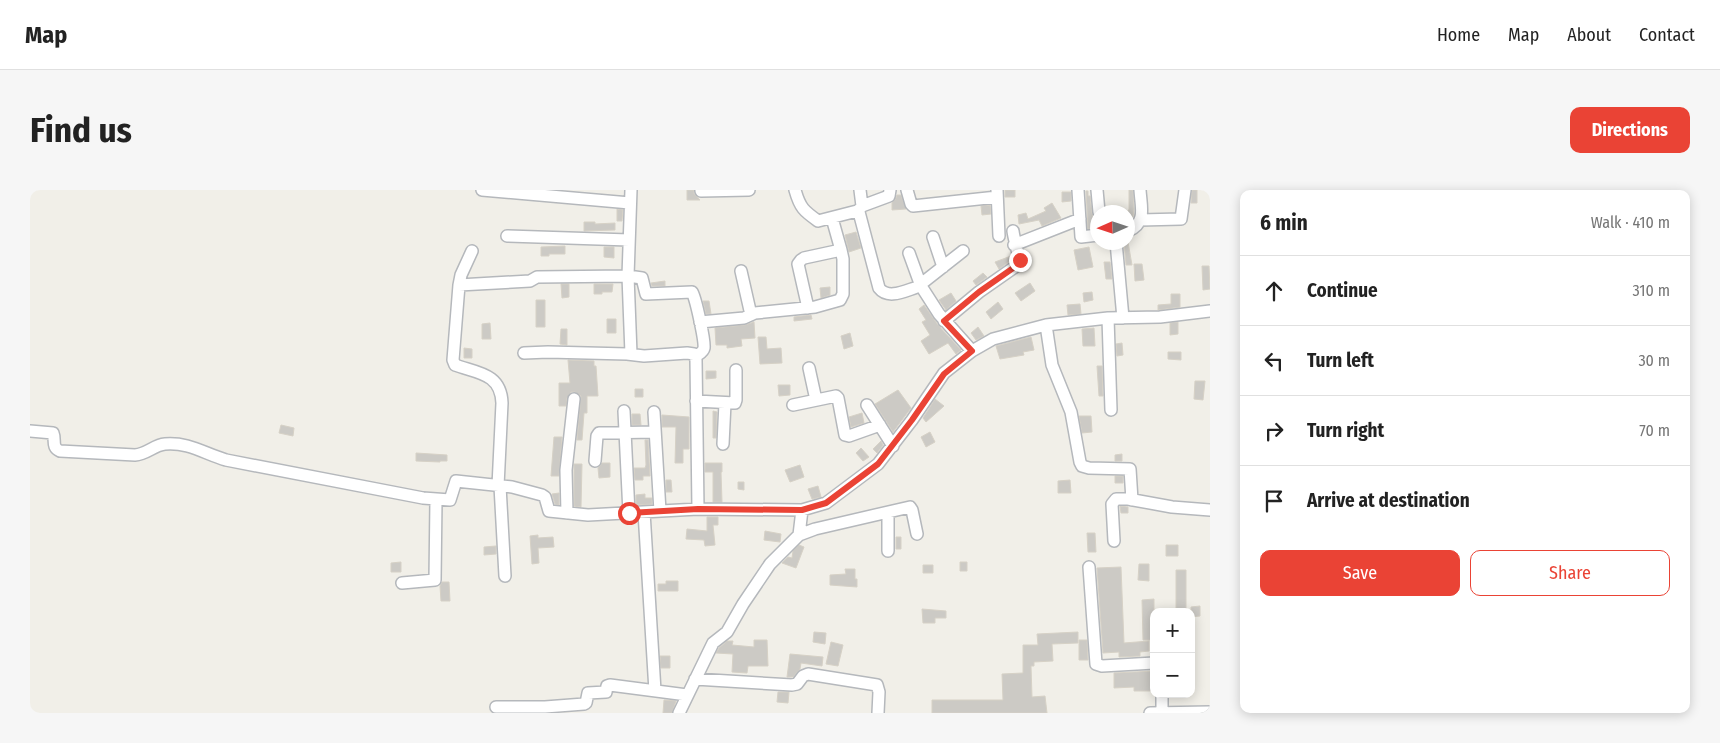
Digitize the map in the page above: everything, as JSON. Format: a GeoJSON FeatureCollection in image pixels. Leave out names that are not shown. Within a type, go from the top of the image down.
{"type":"FeatureCollection","features":[{"type":"Feature","properties":{"kind":"street"},"geometry":{"type":"LineString","coordinates":[[482,190],[538,193],[630,203]]}},
{"type":"Feature","properties":{"kind":"street"},"geometry":{"type":"LineString","coordinates":[[631,190],[628,276],[631,354]]}},
{"type":"Feature","properties":{"kind":"street"},"geometry":{"type":"LineString","coordinates":[[701,191],[749,190]]}},
{"type":"Feature","properties":{"kind":"street"},"geometry":{"type":"LineString","coordinates":[[796,190],[798,200],[804,211],[818,221],[832,218],[889,196],[890,190]]}},
{"type":"Feature","properties":{"kind":"street"},"geometry":{"type":"LineString","coordinates":[[860,190],[860,208],[879,288],[882,292],[891,294],[921,285],[963,250]]}},
{"type":"Feature","properties":{"kind":"street"},"geometry":{"type":"LineString","coordinates":[[907,190],[913,206],[997,193],[999,236]]}},
{"type":"Feature","properties":{"kind":"street"},"geometry":{"type":"LineString","coordinates":[[1078,190],[1081,237],[1090,236]]}},
{"type":"Feature","properties":{"kind":"street"},"geometry":{"type":"LineString","coordinates":[[1097,190],[1098,205]]}},
{"type":"Feature","properties":{"kind":"street"},"geometry":{"type":"LineString","coordinates":[[1135,228],[1142,213],[1140,190]]}},
{"type":"Feature","properties":{"kind":"street"},"geometry":{"type":"LineString","coordinates":[[1140,220],[1181,219],[1185,190]]}},
{"type":"Feature","properties":{"kind":"street"},"geometry":{"type":"LineString","coordinates":[[700,322],[744,318],[762,312],[808,308],[835,302],[843,297],[843,259],[832,218]]}},
{"type":"Feature","properties":{"kind":"street"},"geometry":{"type":"LineString","coordinates":[[1014,245],[1080,219]]}},
{"type":"Feature","properties":{"kind":"street"},"geometry":{"type":"LineString","coordinates":[[944,321],[979,292],[1019,264],[1020,260],[1014,245],[1013,231]]}},
{"type":"Feature","properties":{"kind":"street"},"geometry":{"type":"LineString","coordinates":[[507,236],[629,240]]}},
{"type":"Feature","properties":{"kind":"street"},"geometry":{"type":"LineString","coordinates":[[933,237],[943,267]]}},
{"type":"Feature","properties":{"kind":"street"},"geometry":{"type":"LineString","coordinates":[[808,308],[798,268],[799,262],[804,258],[841,250]]}},
{"type":"Feature","properties":{"kind":"street"},"geometry":{"type":"LineString","coordinates":[[1117,250],[1122,318]]}},
{"type":"Feature","properties":{"kind":"street"},"geometry":{"type":"LineString","coordinates":[[472,251],[461,275],[459,285],[454,363],[457,366],[485,374],[501,391],[499,486],[505,576]]}},
{"type":"Feature","properties":{"kind":"street"},"geometry":{"type":"LineString","coordinates":[[909,253],[921,285],[944,321],[972,351]]}},
{"type":"Feature","properties":{"kind":"street"},"geometry":{"type":"LineString","coordinates":[[741,271],[751,315]]}},
{"type":"Feature","properties":{"kind":"street"},"geometry":{"type":"LineString","coordinates":[[459,285],[530,281],[537,277],[628,276],[642,278],[646,294],[692,292],[700,322],[704,349],[695,357]]}},
{"type":"Feature","properties":{"kind":"street"},"geometry":{"type":"LineString","coordinates":[[30,431],[53,433],[54,446],[60,451],[135,455],[146,453],[163,445],[194,447],[226,460],[436,500],[450,500],[456,481],[512,487],[542,495],[545,497],[549,510],[567,514],[698,509],[802,510],[830,501],[878,464],[944,374],[972,351],[999,337],[1046,325],[1108,318],[1160,317],[1210,310]]}},
{"type":"Feature","properties":{"kind":"street"},"geometry":{"type":"LineString","coordinates":[[1108,318],[1112,410]]}},
{"type":"Feature","properties":{"kind":"street"},"geometry":{"type":"LineString","coordinates":[[1046,325],[1052,365],[1071,412],[1080,462],[1082,466],[1089,468],[1128,468],[1131,471],[1132,500]]}},
{"type":"Feature","properties":{"kind":"street"},"geometry":{"type":"LineString","coordinates":[[524,353],[631,354],[644,356],[694,354],[698,509]]}},
{"type":"Feature","properties":{"kind":"street"},"geometry":{"type":"LineString","coordinates":[[809,368],[816,400]]}},
{"type":"Feature","properties":{"kind":"street"},"geometry":{"type":"LineString","coordinates":[[696,401],[736,402],[736,370]]}},
{"type":"Feature","properties":{"kind":"street"},"geometry":{"type":"LineString","coordinates":[[794,405],[834,396],[837,397],[845,435],[849,436],[880,425]]}},
{"type":"Feature","properties":{"kind":"street"},"geometry":{"type":"LineString","coordinates":[[567,514],[566,470],[574,399]]}},
{"type":"Feature","properties":{"kind":"street"},"geometry":{"type":"LineString","coordinates":[[723,444],[725,403]]}},
{"type":"Feature","properties":{"kind":"street"},"geometry":{"type":"LineString","coordinates":[[867,405],[893,446]]}},
{"type":"Feature","properties":{"kind":"street"},"geometry":{"type":"LineString","coordinates":[[624,412],[629,513]]}},
{"type":"Feature","properties":{"kind":"street"},"geometry":{"type":"LineString","coordinates":[[654,412],[660,511]]}},
{"type":"Feature","properties":{"kind":"street"},"geometry":{"type":"LineString","coordinates":[[595,461],[597,436],[599,433],[656,432]]}},
{"type":"Feature","properties":{"kind":"street"},"geometry":{"type":"LineString","coordinates":[[1114,541],[1112,501],[1122,498],[1172,507],[1210,510]]}},
{"type":"Feature","properties":{"kind":"street"},"geometry":{"type":"LineString","coordinates":[[402,583],[435,580],[436,500]]}},
{"type":"Feature","properties":{"kind":"street"},"geometry":{"type":"LineString","coordinates":[[679,713],[713,644],[727,632],[770,564],[799,535],[815,529],[910,507],[918,534]]}},
{"type":"Feature","properties":{"kind":"street"},"geometry":{"type":"LineString","coordinates":[[799,535],[802,510]]}},
{"type":"Feature","properties":{"kind":"street"},"geometry":{"type":"LineString","coordinates":[[644,512],[655,691]]}},
{"type":"Feature","properties":{"kind":"street"},"geometry":{"type":"LineString","coordinates":[[888,513],[888,551]]}},
{"type":"Feature","properties":{"kind":"street"},"geometry":{"type":"LineString","coordinates":[[1089,568],[1096,664],[1102,666],[1150,663]]}},
{"type":"Feature","properties":{"kind":"street"},"geometry":{"type":"LineString","coordinates":[[695,679],[792,685],[797,684],[808,674],[877,685],[879,692],[878,713]]}},
{"type":"Feature","properties":{"kind":"street"},"geometry":{"type":"LineString","coordinates":[[496,707],[553,710],[585,704],[588,693],[604,693],[607,686],[610,685],[687,695]]}},
{"type":"Feature","properties":{"kind":"street"},"geometry":{"type":"LineString","coordinates":[[1162,698],[1162,712]]}},
{"type":"Feature","properties":{"kind":"street"},"geometry":{"type":"LineString","coordinates":[[1150,713],[1210,712]]}},
{"type":"Feature","properties":{"kind":"building"},"geometry":{"type":"Polygon","coordinates":[[[687,190],[694,190],[694,194],[700,200],[687,200],[687,190]]]}},
{"type":"Feature","properties":{"kind":"building"},"geometry":{"type":"Polygon","coordinates":[[[1005,190],[1015,190],[1015,197],[1005,197],[1005,190]]]}},
{"type":"Feature","properties":{"kind":"building"},"geometry":{"type":"Polygon","coordinates":[[[1129,190],[1133,190],[1134,205],[1129,205],[1129,190]]]}},
{"type":"Feature","properties":{"kind":"building"},"geometry":{"type":"Polygon","coordinates":[[[1192,190],[1197,190],[1197,203],[1191,203],[1192,190]]]}},
{"type":"Feature","properties":{"kind":"building"},"geometry":{"type":"Polygon","coordinates":[[[1086,191],[1088,191],[1088,196],[1090,196],[1091,205],[1090,229],[1088,229],[1086,191]]]}},
{"type":"Feature","properties":{"kind":"building"},"geometry":{"type":"Polygon","coordinates":[[[1062,192],[1071,192],[1071,201],[1062,202],[1062,192]]]}},
{"type":"Feature","properties":{"kind":"building"},"geometry":{"type":"Polygon","coordinates":[[[897,195],[901,195],[906,209],[892,210],[892,203],[897,195]]]}},
{"type":"Feature","properties":{"kind":"building"},"geometry":{"type":"Polygon","coordinates":[[[1052,203],[1061,218],[1042,226],[1039,220],[1019,224],[1018,215],[1026,213],[1028,219],[1046,211],[1044,208],[1052,203]]]}},
{"type":"Feature","properties":{"kind":"building"},"geometry":{"type":"Polygon","coordinates":[[[990,205],[991,214],[982,215],[981,206],[990,205]]]}},
{"type":"Feature","properties":{"kind":"building"},"geometry":{"type":"Polygon","coordinates":[[[617,209],[623,210],[622,221],[617,221],[617,209]]]}},
{"type":"Feature","properties":{"kind":"building"},"geometry":{"type":"Polygon","coordinates":[[[584,222],[595,222],[595,224],[615,223],[615,230],[584,231],[584,222]]]}},
{"type":"Feature","properties":{"kind":"building"},"geometry":{"type":"Polygon","coordinates":[[[856,232],[861,248],[849,252],[845,235],[856,232]]]}},
{"type":"Feature","properties":{"kind":"building"},"geometry":{"type":"Polygon","coordinates":[[[565,246],[565,254],[541,256],[541,247],[565,246]]]}},
{"type":"Feature","properties":{"kind":"building"},"geometry":{"type":"Polygon","coordinates":[[[604,247],[614,247],[614,258],[604,257],[604,247]]]}},
{"type":"Feature","properties":{"kind":"building"},"geometry":{"type":"Polygon","coordinates":[[[1089,247],[1093,267],[1078,270],[1074,250],[1089,247]]]}},
{"type":"Feature","properties":{"kind":"building"},"geometry":{"type":"Polygon","coordinates":[[[1125,250],[1129,250],[1132,265],[1126,265],[1125,250]]]}},
{"type":"Feature","properties":{"kind":"building"},"geometry":{"type":"Polygon","coordinates":[[[1011,256],[1011,260],[999,269],[995,262],[1011,256]]]}},
{"type":"Feature","properties":{"kind":"building"},"geometry":{"type":"Polygon","coordinates":[[[1104,262],[1110,262],[1112,279],[1106,279],[1104,262]]]}},
{"type":"Feature","properties":{"kind":"building"},"geometry":{"type":"Polygon","coordinates":[[[1134,264],[1142,264],[1144,280],[1135,281],[1134,264]]]}},
{"type":"Feature","properties":{"kind":"building"},"geometry":{"type":"Polygon","coordinates":[[[1202,266],[1209,266],[1210,289],[1203,290],[1202,266]]]}},
{"type":"Feature","properties":{"kind":"building"},"geometry":{"type":"Polygon","coordinates":[[[983,273],[987,277],[976,285],[973,281],[983,273]]]}},
{"type":"Feature","properties":{"kind":"building"},"geometry":{"type":"Polygon","coordinates":[[[665,281],[665,286],[652,286],[651,283],[665,281]]]}},
{"type":"Feature","properties":{"kind":"building"},"geometry":{"type":"Polygon","coordinates":[[[1030,283],[1035,291],[1021,301],[1015,293],[1030,283]]]}},
{"type":"Feature","properties":{"kind":"building"},"geometry":{"type":"Polygon","coordinates":[[[561,284],[569,284],[569,297],[562,298],[561,284]]]}},
{"type":"Feature","properties":{"kind":"building"},"geometry":{"type":"Polygon","coordinates":[[[594,284],[613,284],[612,292],[594,294],[594,284]]]}},
{"type":"Feature","properties":{"kind":"building"},"geometry":{"type":"Polygon","coordinates":[[[830,287],[830,295],[821,298],[820,288],[830,287]]]}},
{"type":"Feature","properties":{"kind":"building"},"geometry":{"type":"Polygon","coordinates":[[[1092,292],[1093,300],[1084,302],[1083,293],[1092,292]]]}},
{"type":"Feature","properties":{"kind":"building"},"geometry":{"type":"Polygon","coordinates":[[[951,293],[956,301],[946,310],[939,300],[951,293]]]}},
{"type":"Feature","properties":{"kind":"building"},"geometry":{"type":"Polygon","coordinates":[[[1171,294],[1180,294],[1180,307],[1158,310],[1158,305],[1171,304],[1171,294]]]}},
{"type":"Feature","properties":{"kind":"building"},"geometry":{"type":"Polygon","coordinates":[[[536,300],[545,300],[545,327],[536,327],[536,300]]]}},
{"type":"Feature","properties":{"kind":"building"},"geometry":{"type":"Polygon","coordinates":[[[703,301],[709,301],[711,314],[706,314],[703,301]]]}},
{"type":"Feature","properties":{"kind":"building"},"geometry":{"type":"Polygon","coordinates":[[[998,302],[1003,309],[991,319],[986,312],[998,302]]]}},
{"type":"Feature","properties":{"kind":"building"},"geometry":{"type":"Polygon","coordinates":[[[1080,304],[1081,314],[1068,315],[1067,305],[1080,304]]]}},
{"type":"Feature","properties":{"kind":"building"},"geometry":{"type":"Polygon","coordinates":[[[924,305],[938,325],[961,350],[956,354],[948,343],[929,354],[921,341],[930,335],[922,322],[926,320],[919,309],[924,305]]]}},
{"type":"Feature","properties":{"kind":"building"},"geometry":{"type":"Polygon","coordinates":[[[811,315],[812,319],[794,321],[794,317],[811,315]]]}},
{"type":"Feature","properties":{"kind":"building"},"geometry":{"type":"Polygon","coordinates":[[[607,319],[616,319],[616,333],[607,333],[607,319]]]}},
{"type":"Feature","properties":{"kind":"building"},"geometry":{"type":"Polygon","coordinates":[[[754,322],[755,338],[741,339],[742,346],[727,348],[727,345],[716,345],[715,328],[745,325],[754,322]]]}},
{"type":"Feature","properties":{"kind":"building"},"geometry":{"type":"Polygon","coordinates":[[[1178,322],[1178,334],[1170,335],[1170,323],[1178,322]]]}},
{"type":"Feature","properties":{"kind":"building"},"geometry":{"type":"Polygon","coordinates":[[[490,323],[491,339],[482,339],[482,324],[490,323]]]}},
{"type":"Feature","properties":{"kind":"building"},"geometry":{"type":"Polygon","coordinates":[[[978,327],[984,336],[976,340],[971,333],[978,327]]]}},
{"type":"Feature","properties":{"kind":"building"},"geometry":{"type":"Polygon","coordinates":[[[1094,328],[1095,346],[1083,346],[1082,329],[1094,328]]]}},
{"type":"Feature","properties":{"kind":"building"},"geometry":{"type":"Polygon","coordinates":[[[561,329],[567,329],[567,345],[560,344],[561,329]]]}},
{"type":"Feature","properties":{"kind":"building"},"geometry":{"type":"Polygon","coordinates":[[[850,333],[853,346],[844,349],[841,336],[850,333]]]}},
{"type":"Feature","properties":{"kind":"building"},"geometry":{"type":"Polygon","coordinates":[[[758,337],[766,337],[767,349],[781,348],[782,363],[760,364],[758,337]]]}},
{"type":"Feature","properties":{"kind":"building"},"geometry":{"type":"Polygon","coordinates":[[[1031,337],[1034,350],[1023,352],[1024,355],[1000,359],[996,346],[1031,337]]]}},
{"type":"Feature","properties":{"kind":"building"},"geometry":{"type":"Polygon","coordinates":[[[1122,343],[1123,355],[1117,356],[1116,344],[1122,343]]]}},
{"type":"Feature","properties":{"kind":"building"},"geometry":{"type":"Polygon","coordinates":[[[464,348],[472,349],[472,358],[464,358],[464,348]]]}},
{"type":"Feature","properties":{"kind":"building"},"geometry":{"type":"Polygon","coordinates":[[[1168,352],[1181,352],[1181,360],[1168,359],[1168,352]]]}},
{"type":"Feature","properties":{"kind":"building"},"geometry":{"type":"Polygon","coordinates":[[[568,360],[594,361],[594,366],[596,366],[598,396],[587,396],[587,413],[584,413],[582,440],[577,440],[581,396],[571,392],[567,398],[566,406],[559,406],[559,383],[570,383],[568,360]]]}},
{"type":"Feature","properties":{"kind":"building"},"geometry":{"type":"Polygon","coordinates":[[[1097,366],[1102,366],[1103,396],[1099,396],[1097,366]]]}},
{"type":"Feature","properties":{"kind":"building"},"geometry":{"type":"Polygon","coordinates":[[[706,371],[716,371],[716,378],[706,379],[706,371]]]}},
{"type":"Feature","properties":{"kind":"building"},"geometry":{"type":"Polygon","coordinates":[[[1195,381],[1205,381],[1203,400],[1194,399],[1195,381]]]}},
{"type":"Feature","properties":{"kind":"building"},"geometry":{"type":"Polygon","coordinates":[[[778,385],[790,385],[790,395],[779,396],[778,385]]]}},
{"type":"Feature","properties":{"kind":"building"},"geometry":{"type":"Polygon","coordinates":[[[635,389],[643,389],[643,397],[635,397],[635,389]]]}},
{"type":"Feature","properties":{"kind":"building"},"geometry":{"type":"Polygon","coordinates":[[[898,390],[911,408],[893,432],[875,404],[898,390]]]}},
{"type":"Feature","properties":{"kind":"building"},"geometry":{"type":"Polygon","coordinates":[[[935,399],[944,406],[926,422],[923,418],[935,399]]]}},
{"type":"Feature","properties":{"kind":"building"},"geometry":{"type":"Polygon","coordinates":[[[713,411],[717,412],[716,438],[713,438],[713,411]]]}},
{"type":"Feature","properties":{"kind":"building"},"geometry":{"type":"Polygon","coordinates":[[[862,413],[864,423],[851,427],[849,417],[862,413]]]}},
{"type":"Feature","properties":{"kind":"building"},"geometry":{"type":"Polygon","coordinates":[[[632,414],[640,414],[641,425],[632,425],[632,414]]]}},
{"type":"Feature","properties":{"kind":"building"},"geometry":{"type":"Polygon","coordinates":[[[662,415],[689,417],[689,449],[683,449],[683,463],[675,463],[676,427],[662,427],[662,415]]]}},
{"type":"Feature","properties":{"kind":"building"},"geometry":{"type":"Polygon","coordinates":[[[1079,416],[1091,416],[1092,432],[1082,433],[1079,416]]]}},
{"type":"Feature","properties":{"kind":"building"},"geometry":{"type":"Polygon","coordinates":[[[281,425],[294,428],[293,436],[279,433],[281,425]]]}},
{"type":"Feature","properties":{"kind":"building"},"geometry":{"type":"Polygon","coordinates":[[[930,432],[935,442],[926,447],[921,437],[930,432]]]}},
{"type":"Feature","properties":{"kind":"building"},"geometry":{"type":"Polygon","coordinates":[[[554,437],[562,437],[559,476],[551,476],[554,437]]]}},
{"type":"Feature","properties":{"kind":"building"},"geometry":{"type":"Polygon","coordinates":[[[645,440],[648,440],[650,476],[643,476],[643,480],[635,480],[634,468],[645,468],[646,465],[645,440]]]}},
{"type":"Feature","properties":{"kind":"building"},"geometry":{"type":"Polygon","coordinates":[[[881,441],[883,445],[877,453],[873,449],[881,441]]]}},
{"type":"Feature","properties":{"kind":"building"},"geometry":{"type":"Polygon","coordinates":[[[861,448],[869,457],[863,461],[856,453],[861,448]]]}},
{"type":"Feature","properties":{"kind":"building"},"geometry":{"type":"Polygon","coordinates":[[[416,453],[447,455],[447,461],[416,461],[416,453]]]}},
{"type":"Feature","properties":{"kind":"building"},"geometry":{"type":"Polygon","coordinates":[[[1122,454],[1122,461],[1115,461],[1115,455],[1122,454]]]}},
{"type":"Feature","properties":{"kind":"building"},"geometry":{"type":"Polygon","coordinates":[[[602,463],[610,463],[610,477],[599,478],[598,468],[602,463]]]}},
{"type":"Feature","properties":{"kind":"building"},"geometry":{"type":"Polygon","coordinates":[[[705,463],[722,463],[722,502],[713,502],[713,472],[705,472],[705,463]]]}},
{"type":"Feature","properties":{"kind":"building"},"geometry":{"type":"Polygon","coordinates":[[[574,464],[582,464],[581,507],[574,506],[574,464]]]}},
{"type":"Feature","properties":{"kind":"building"},"geometry":{"type":"Polygon","coordinates":[[[800,465],[804,477],[790,482],[785,470],[800,465]]]}},
{"type":"Feature","properties":{"kind":"building"},"geometry":{"type":"Polygon","coordinates":[[[1115,476],[1123,476],[1123,483],[1115,483],[1115,476]]]}},
{"type":"Feature","properties":{"kind":"building"},"geometry":{"type":"Polygon","coordinates":[[[666,480],[671,480],[672,492],[666,492],[666,480]]]}},
{"type":"Feature","properties":{"kind":"building"},"geometry":{"type":"Polygon","coordinates":[[[1070,480],[1071,493],[1058,493],[1058,481],[1070,480]]]}},
{"type":"Feature","properties":{"kind":"building"},"geometry":{"type":"Polygon","coordinates":[[[738,482],[744,482],[744,490],[738,489],[738,482]]]}},
{"type":"Feature","properties":{"kind":"building"},"geometry":{"type":"Polygon","coordinates":[[[818,486],[821,497],[812,499],[808,489],[818,486]]]}},
{"type":"Feature","properties":{"kind":"building"},"geometry":{"type":"Polygon","coordinates":[[[559,493],[559,505],[555,504],[552,494],[559,493]]]}},
{"type":"Feature","properties":{"kind":"building"},"geometry":{"type":"Polygon","coordinates":[[[645,494],[645,498],[652,498],[652,504],[636,505],[636,495],[645,494]]]}},
{"type":"Feature","properties":{"kind":"building"},"geometry":{"type":"Polygon","coordinates":[[[1120,506],[1128,507],[1128,513],[1121,513],[1120,506]]]}},
{"type":"Feature","properties":{"kind":"building"},"geometry":{"type":"Polygon","coordinates":[[[707,517],[718,517],[718,525],[713,525],[715,545],[705,546],[704,540],[686,539],[687,529],[707,531],[707,517]]]}},
{"type":"Feature","properties":{"kind":"building"},"geometry":{"type":"Polygon","coordinates":[[[765,531],[781,534],[780,542],[764,540],[765,531]]]}},
{"type":"Feature","properties":{"kind":"building"},"geometry":{"type":"Polygon","coordinates":[[[1087,533],[1095,533],[1096,552],[1088,552],[1087,533]]]}},
{"type":"Feature","properties":{"kind":"building"},"geometry":{"type":"Polygon","coordinates":[[[538,535],[538,538],[553,537],[554,547],[538,548],[539,563],[532,564],[530,536],[538,535]]]}},
{"type":"Feature","properties":{"kind":"building"},"geometry":{"type":"Polygon","coordinates":[[[896,537],[901,537],[901,549],[896,549],[896,537]]]}},
{"type":"Feature","properties":{"kind":"building"},"geometry":{"type":"Polygon","coordinates":[[[799,545],[804,547],[796,568],[782,563],[788,557],[792,558],[793,551],[799,545]]]}},
{"type":"Feature","properties":{"kind":"building"},"geometry":{"type":"Polygon","coordinates":[[[1166,545],[1178,545],[1178,556],[1166,556],[1166,545]]]}},
{"type":"Feature","properties":{"kind":"building"},"geometry":{"type":"Polygon","coordinates":[[[496,546],[496,554],[484,555],[484,547],[496,546]]]}},
{"type":"Feature","properties":{"kind":"building"},"geometry":{"type":"Polygon","coordinates":[[[401,562],[401,572],[391,572],[391,563],[401,562]]]}},
{"type":"Feature","properties":{"kind":"building"},"geometry":{"type":"Polygon","coordinates":[[[960,562],[967,562],[967,571],[960,571],[960,562]]]}},
{"type":"Feature","properties":{"kind":"building"},"geometry":{"type":"Polygon","coordinates":[[[1139,564],[1149,564],[1149,581],[1138,580],[1139,564]]]}},
{"type":"Feature","properties":{"kind":"building"},"geometry":{"type":"Polygon","coordinates":[[[923,565],[933,565],[933,573],[923,573],[923,565]]]}},
{"type":"Feature","properties":{"kind":"building"},"geometry":{"type":"Polygon","coordinates":[[[1121,567],[1124,643],[1149,641],[1149,651],[1140,652],[1140,656],[1119,657],[1119,652],[1103,653],[1097,568],[1121,567]]]}},
{"type":"Feature","properties":{"kind":"building"},"geometry":{"type":"Polygon","coordinates":[[[845,569],[855,569],[857,587],[830,585],[830,575],[846,574],[845,569]]]}},
{"type":"Feature","properties":{"kind":"building"},"geometry":{"type":"Polygon","coordinates":[[[1176,570],[1186,570],[1186,608],[1176,608],[1176,570]]]}},
{"type":"Feature","properties":{"kind":"building"},"geometry":{"type":"Polygon","coordinates":[[[666,581],[678,581],[678,591],[658,591],[658,584],[666,584],[666,581]]]}},
{"type":"Feature","properties":{"kind":"building"},"geometry":{"type":"Polygon","coordinates":[[[442,582],[449,582],[450,601],[441,601],[440,586],[442,582]]]}},
{"type":"Feature","properties":{"kind":"building"},"geometry":{"type":"Polygon","coordinates":[[[1154,599],[1154,608],[1150,608],[1150,640],[1143,640],[1142,600],[1154,599]]]}},
{"type":"Feature","properties":{"kind":"building"},"geometry":{"type":"Polygon","coordinates":[[[1200,606],[1200,616],[1195,617],[1195,608],[1191,607],[1200,606]]]}},
{"type":"Feature","properties":{"kind":"building"},"geometry":{"type":"Polygon","coordinates":[[[922,609],[946,611],[946,618],[935,618],[935,623],[923,623],[922,609]]]}},
{"type":"Feature","properties":{"kind":"building"},"geometry":{"type":"Polygon","coordinates":[[[814,632],[826,633],[825,644],[813,642],[814,632]]]}},
{"type":"Feature","properties":{"kind":"building"},"geometry":{"type":"Polygon","coordinates":[[[1078,632],[1078,643],[1052,644],[1053,661],[1034,662],[1034,666],[1031,666],[1032,697],[1045,696],[1047,713],[932,713],[932,700],[1003,700],[1002,674],[1023,673],[1023,645],[1038,645],[1037,634],[1078,632]]]}},
{"type":"Feature","properties":{"kind":"building"},"geometry":{"type":"Polygon","coordinates":[[[754,640],[767,640],[768,666],[748,666],[747,673],[732,672],[733,654],[716,653],[727,641],[733,641],[732,645],[754,647],[754,640]]]}},
{"type":"Feature","properties":{"kind":"building"},"geometry":{"type":"Polygon","coordinates":[[[1079,640],[1087,640],[1088,660],[1079,660],[1079,640]]]}},
{"type":"Feature","properties":{"kind":"building"},"geometry":{"type":"Polygon","coordinates":[[[831,642],[843,645],[838,666],[826,664],[831,642]]]}},
{"type":"Feature","properties":{"kind":"building"},"geometry":{"type":"Polygon","coordinates":[[[790,654],[823,657],[822,666],[801,663],[800,669],[793,677],[787,677],[790,654]]]}},
{"type":"Feature","properties":{"kind":"building"},"geometry":{"type":"Polygon","coordinates":[[[660,656],[670,656],[670,668],[661,668],[660,656]]]}},
{"type":"Feature","properties":{"kind":"building"},"geometry":{"type":"Polygon","coordinates":[[[1150,671],[1150,691],[1134,691],[1134,687],[1114,688],[1114,673],[1150,671]]]}},
{"type":"Feature","properties":{"kind":"building"},"geometry":{"type":"Polygon","coordinates":[[[778,692],[789,692],[788,703],[777,702],[778,692]]]}},
{"type":"Feature","properties":{"kind":"building"},"geometry":{"type":"Polygon","coordinates":[[[664,700],[676,701],[672,713],[663,713],[664,700]]]}},
{"type":"Feature","properties":{"kind":"route"},"geometry":{"type":"LineString","coordinates":[[629,513],[698,509],[802,510],[830,501],[847,486],[878,464],[944,374],[972,351],[944,321],[979,292],[1019,264],[1020,260]]}}]}
